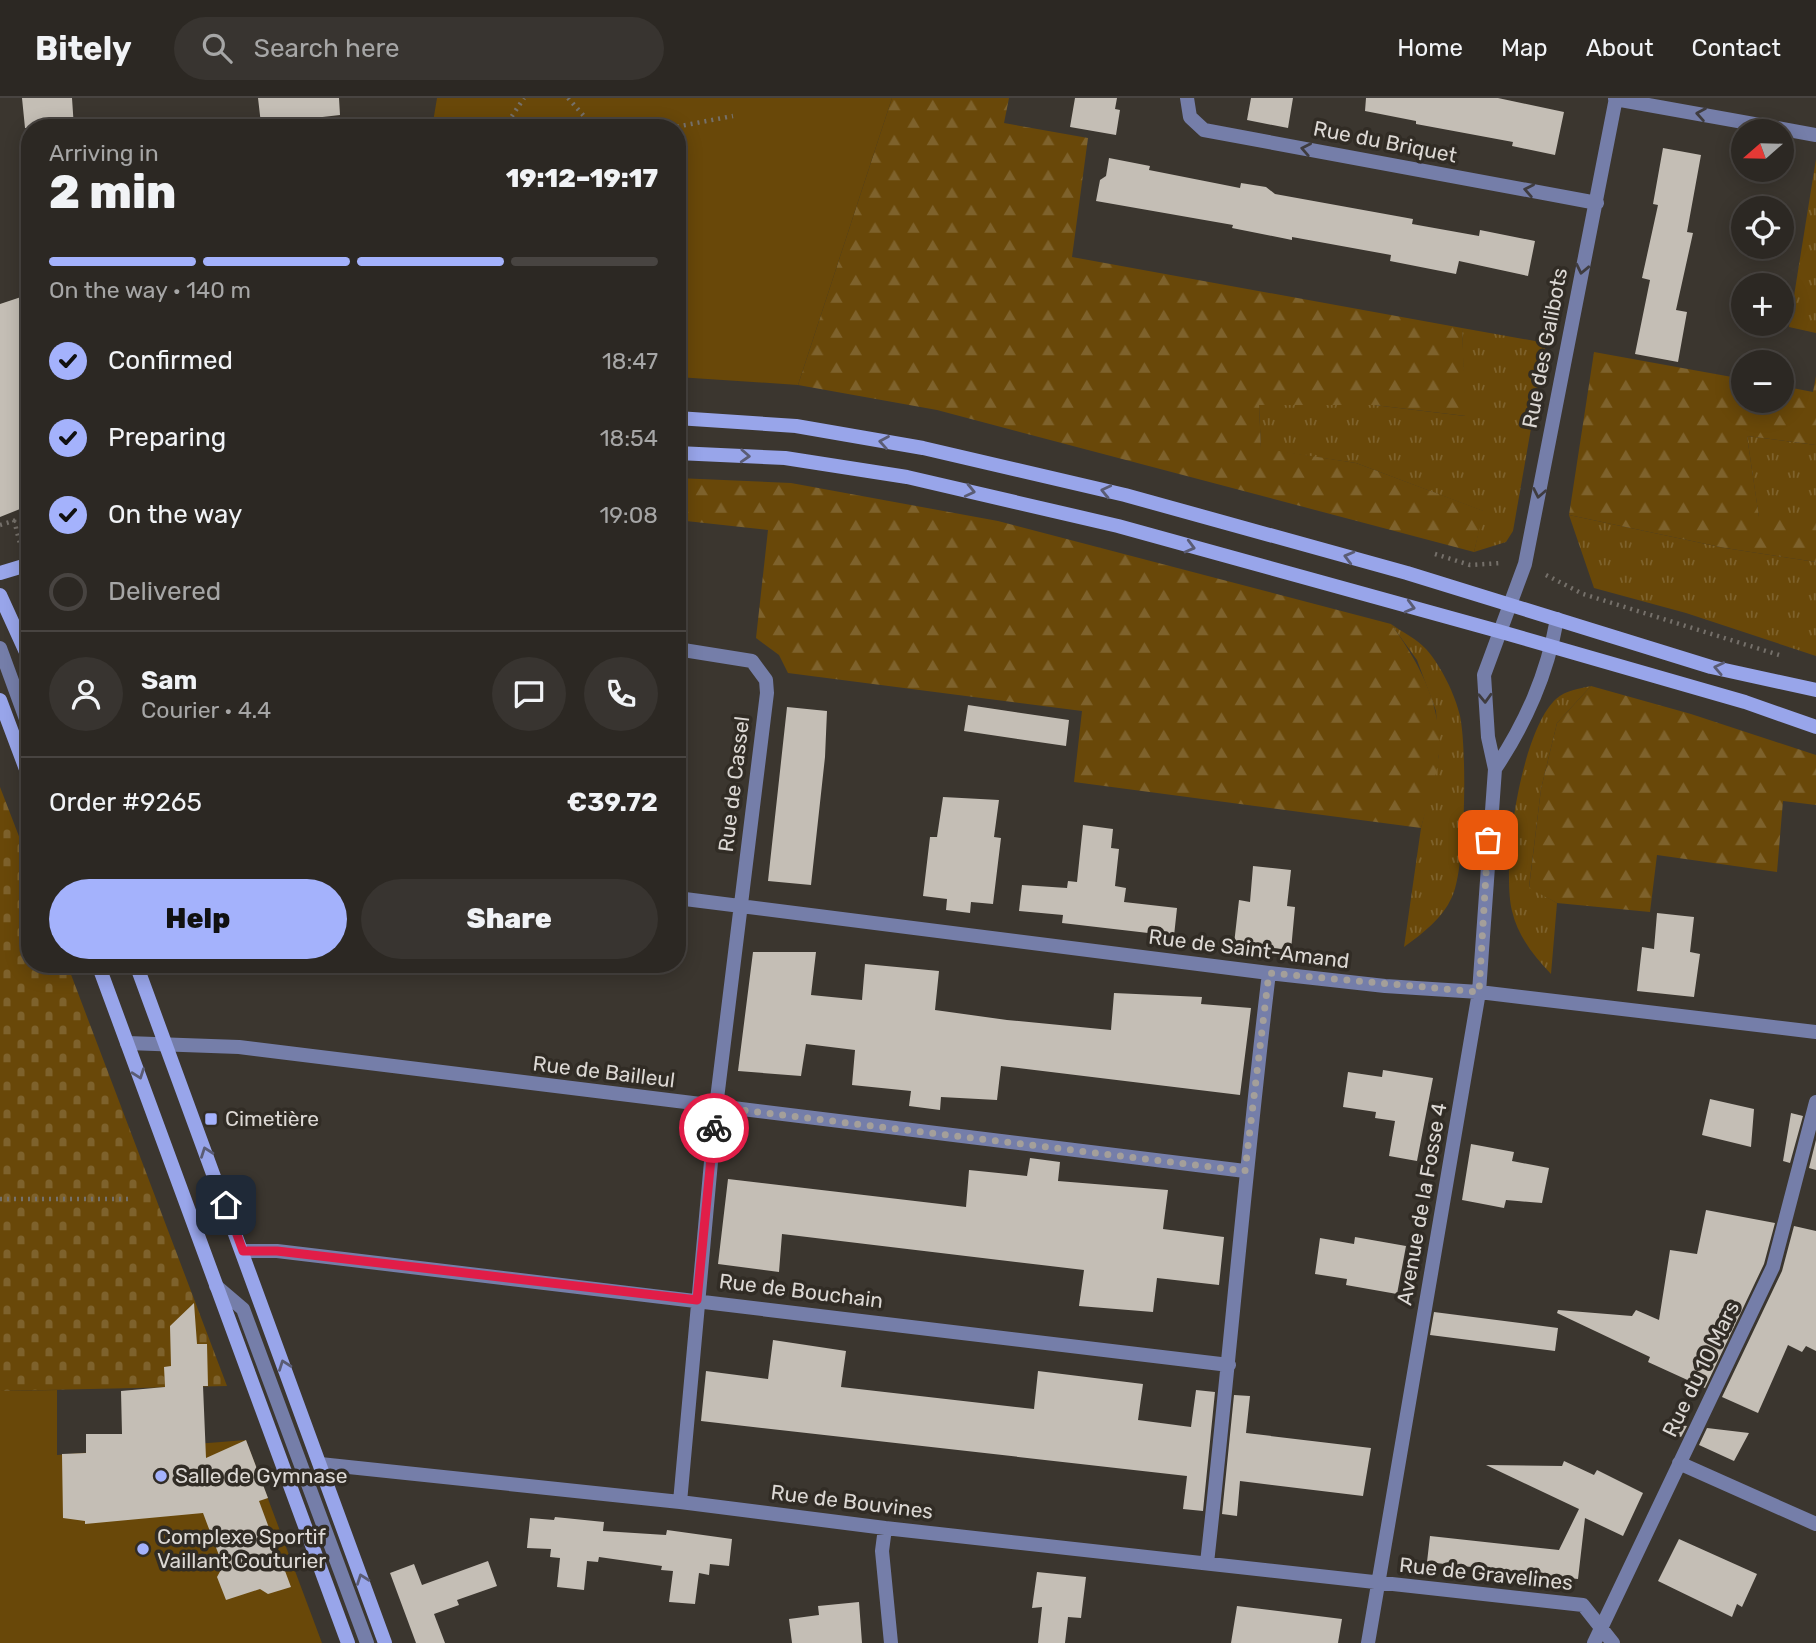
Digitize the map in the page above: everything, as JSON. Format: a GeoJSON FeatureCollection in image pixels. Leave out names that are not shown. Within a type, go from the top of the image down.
{"type":"FeatureCollection","features":[{"type":"Feature","properties":{"kind":"main road"},"geometry":{"type":"LineString","coordinates":[[686,419],[796,426],[936,451],[1125,495],[1509,604],[1711,667],[1816,690]]}},
{"type":"Feature","properties":{"kind":"main road"},"geometry":{"type":"LineString","coordinates":[[686,453],[785,458],[907,477],[1118,527],[1498,631],[1745,702],[1816,727]]}},
{"type":"Feature","properties":{"kind":"main road"},"geometry":{"type":"LineString","coordinates":[[0,573],[21,567]]}},
{"type":"Feature","properties":{"kind":"main road"},"geometry":{"type":"LineString","coordinates":[[0,595],[21,642]]}},
{"type":"Feature","properties":{"kind":"main road"},"geometry":{"type":"LineString","coordinates":[[0,700],[21,756]]}},
{"type":"Feature","properties":{"kind":"main road"},"geometry":{"type":"LineString","coordinates":[[101,973],[348,1643]]}},
{"type":"Feature","properties":{"kind":"main road"},"geometry":{"type":"LineString","coordinates":[[139,973],[385,1643]]}},
{"type":"Feature","properties":{"kind":"street","name":"Rue du Briquet"},"geometry":{"type":"LineString","coordinates":[[1187,98],[1191,117],[1204,130],[1597,203]]}},
{"type":"Feature","properties":{"kind":"street","name":"Rue des Galibots"},"geometry":{"type":"LineString","coordinates":[[1498,631],[1525,564],[1616,99]]}},
{"type":"Feature","properties":{"kind":"street"},"geometry":{"type":"LineString","coordinates":[[1616,99],[1816,135]]}},
{"type":"Feature","properties":{"kind":"street","name":"Avenue de la Fosse 4"},"geometry":{"type":"LineString","coordinates":[[1495,769],[1532,705],[1552,648],[1557,619]]}},
{"type":"Feature","properties":{"kind":"street","name":"Avenue de la Fosse 4"},"geometry":{"type":"LineString","coordinates":[[1368,1643],[1479,992],[1495,769],[1488,737],[1484,675],[1498,631]]}},
{"type":"Feature","properties":{"kind":"street"},"geometry":{"type":"LineString","coordinates":[[0,648],[21,705]]}},
{"type":"Feature","properties":{"kind":"street","name":"Rue de Cassel"},"geometry":{"type":"LineString","coordinates":[[680,1502],[716,1107],[767,693],[766,680],[759,668],[740,658],[686,650]]}},
{"type":"Feature","properties":{"kind":"street","name":"Rue de Saint-Amand"},"geometry":{"type":"LineString","coordinates":[[686,899],[1269,973],[1479,992],[1816,1032]]}},
{"type":"Feature","properties":{"kind":"street"},"geometry":{"type":"LineString","coordinates":[[1207,1563],[1229,1365],[1245,1171],[1269,973]]}},
{"type":"Feature","properties":{"kind":"street","name":"Rue de Bailleul"},"geometry":{"type":"LineString","coordinates":[[127,1043],[239,1047],[1245,1171]]}},
{"type":"Feature","properties":{"kind":"street","name":"Rue du 10 Mars"},"geometry":{"type":"LineString","coordinates":[[1594,1643],[1773,1267],[1816,1102]]}},
{"type":"Feature","properties":{"kind":"street","name":"Rue de Bouchain"},"geometry":{"type":"LineString","coordinates":[[243,1251],[277,1251],[1229,1365]]}},
{"type":"Feature","properties":{"kind":"street"},"geometry":{"type":"LineString","coordinates":[[215,1286],[243,1310],[367,1643]]}},
{"type":"Feature","properties":{"kind":"street"},"geometry":{"type":"LineString","coordinates":[[1679,1463],[1816,1524]]}},
{"type":"Feature","properties":{"kind":"street","name":"Rue de Bouvines"},"geometry":{"type":"LineString","coordinates":[[320,1464],[680,1502],[1378,1584]]}},
{"type":"Feature","properties":{"kind":"street"},"geometry":{"type":"LineString","coordinates":[[885,1528],[882,1551],[891,1643]]}},
{"type":"Feature","properties":{"kind":"street","name":"Rue de Gravelines"},"geometry":{"type":"LineString","coordinates":[[1378,1584],[1583,1605],[1602,1625],[1613,1643]]}},
{"type":"Feature","properties":{"kind":"path"},"geometry":{"type":"LineString","coordinates":[[510,119],[524,98]]}},
{"type":"Feature","properties":{"kind":"path"},"geometry":{"type":"LineString","coordinates":[[568,98],[587,119]]}},
{"type":"Feature","properties":{"kind":"path"},"geometry":{"type":"LineString","coordinates":[[686,125],[733,116]]}},
{"type":"Feature","properties":{"kind":"path"},"geometry":{"type":"LineString","coordinates":[[0,526],[21,519]]}},
{"type":"Feature","properties":{"kind":"path"},"geometry":{"type":"LineString","coordinates":[[1525,564],[1583,594],[1791,660]]}},
{"type":"Feature","properties":{"kind":"path"},"geometry":{"type":"LineString","coordinates":[[0,1199],[133,1199]]}},
{"type":"Feature","properties":{"kind":"green space"},"geometry":{"type":"Polygon","coordinates":[[[437,98],[892,98],[798,385],[686,378],[686,119],[434,119],[437,98]]]}},
{"type":"Feature","properties":{"kind":"green space"},"geometry":{"type":"Polygon","coordinates":[[[892,98],[1009,98],[1004,123],[1088,138],[1072,257],[1462,328],[1466,416],[1374,405],[1259,405],[1261,448],[1356,463],[1484,511],[1474,552],[937,410],[798,385],[892,98]]]}},
{"type":"Feature","properties":{"kind":"green space"},"geometry":{"type":"Polygon","coordinates":[[[1816,159],[1816,333],[1794,328],[1794,296],[1816,159]]]}},
{"type":"Feature","properties":{"kind":"green space"},"geometry":{"type":"Polygon","coordinates":[[[1462,328],[1546,343],[1513,531],[1506,542],[1474,552],[1483,511],[1356,463],[1261,449],[1259,405],[1374,405],[1465,416],[1462,328]]]}},
{"type":"Feature","properties":{"kind":"green space"},"geometry":{"type":"Polygon","coordinates":[[[1594,352],[1731,377],[1731,413],[1794,413],[1794,388],[1813,392],[1816,376],[1816,445],[1747,436],[1759,517],[1816,518],[1816,562],[1725,548],[1569,515],[1594,352]]]}},
{"type":"Feature","properties":{"kind":"green space"},"geometry":{"type":"Polygon","coordinates":[[[1747,436],[1816,445],[1816,518],[1759,518],[1747,436]]]}},
{"type":"Feature","properties":{"kind":"green space"},"geometry":{"type":"Polygon","coordinates":[[[686,478],[791,483],[998,521],[1391,624],[1427,685],[1437,718],[1438,763],[1421,828],[1074,782],[1082,711],[788,673],[779,655],[756,638],[768,530],[686,521],[686,478]]]}},
{"type":"Feature","properties":{"kind":"green space"},"geometry":{"type":"Polygon","coordinates":[[[1569,515],[1725,548],[1816,562],[1816,656],[1686,613],[1594,588],[1569,515]]]}},
{"type":"Feature","properties":{"kind":"green space"},"geometry":{"type":"Polygon","coordinates":[[[1391,624],[1422,645],[1442,672],[1460,716],[1464,754],[1463,835],[1457,882],[1443,912],[1425,931],[1404,947],[1421,828],[1439,755],[1436,711],[1417,660],[1391,624]]]}},
{"type":"Feature","properties":{"kind":"green space"},"geometry":{"type":"Polygon","coordinates":[[[1591,686],[1557,723],[1541,789],[1529,887],[1557,903],[1551,974],[1527,945],[1512,911],[1509,863],[1512,832],[1524,768],[1544,715],[1560,696],[1591,686]]]}},
{"type":"Feature","properties":{"kind":"green space"},"geometry":{"type":"Polygon","coordinates":[[[1591,686],[1691,714],[1816,755],[1816,805],[1783,801],[1777,872],[1657,855],[1650,912],[1557,903],[1529,888],[1541,789],[1557,723],[1591,686]]]}},
{"type":"Feature","properties":{"kind":"green space"},"geometry":{"type":"Polygon","coordinates":[[[0,787],[21,842],[21,973],[70,973],[227,1386],[0,1391],[0,787]]]}},
{"type":"Feature","properties":{"kind":"green space","name":"Complexe Sportif Vaillant Couturier"},"geometry":{"type":"Polygon","coordinates":[[[57,1390],[57,1455],[246,1440],[322,1643],[0,1643],[0,1391],[57,1390]]]}},
{"type":"Feature","properties":{"kind":"building"},"geometry":{"type":"Polygon","coordinates":[[[22,98],[72,98],[73,119],[24,119],[22,98]]]}},
{"type":"Feature","properties":{"kind":"building"},"geometry":{"type":"Polygon","coordinates":[[[258,98],[339,98],[340,115],[305,119],[260,119],[258,98]]]}},
{"type":"Feature","properties":{"kind":"building"},"geometry":{"type":"Polygon","coordinates":[[[1075,98],[1117,98],[1115,109],[1120,110],[1116,135],[1070,127],[1075,98]]]}},
{"type":"Feature","properties":{"kind":"building"},"geometry":{"type":"Polygon","coordinates":[[[1251,98],[1293,98],[1288,128],[1247,120],[1251,98]]]}},
{"type":"Feature","properties":{"kind":"building"},"geometry":{"type":"Polygon","coordinates":[[[1366,98],[1498,98],[1564,112],[1555,155],[1512,146],[1513,142],[1416,124],[1416,121],[1365,111],[1366,98]]]}},
{"type":"Feature","properties":{"kind":"building"},"geometry":{"type":"Polygon","coordinates":[[[1663,148],[1701,155],[1687,232],[1693,233],[1676,310],[1687,312],[1678,362],[1635,354],[1650,280],[1642,278],[1658,205],[1653,204],[1663,148]]]}},
{"type":"Feature","properties":{"kind":"building"},"geometry":{"type":"Polygon","coordinates":[[[1109,158],[1150,166],[1149,170],[1240,188],[1241,183],[1266,187],[1275,194],[1413,219],[1412,224],[1479,236],[1480,230],[1535,241],[1528,276],[1459,261],[1456,274],[1390,261],[1391,255],[1292,237],[1292,240],[1232,228],[1233,225],[1096,201],[1100,180],[1106,176],[1109,158]]]}},
{"type":"Feature","properties":{"kind":"building"},"geometry":{"type":"Polygon","coordinates":[[[21,297],[21,509],[0,517],[0,304],[21,297]]]}},
{"type":"Feature","properties":{"kind":"building"},"geometry":{"type":"Polygon","coordinates":[[[968,705],[1069,720],[1066,746],[964,731],[968,705]]]}},
{"type":"Feature","properties":{"kind":"building"},"geometry":{"type":"Polygon","coordinates":[[[787,707],[827,711],[825,757],[811,885],[768,881],[787,707]]]}},
{"type":"Feature","properties":{"kind":"building"},"geometry":{"type":"Polygon","coordinates":[[[943,797],[999,800],[994,837],[1001,838],[993,904],[971,902],[970,913],[946,910],[947,899],[923,896],[930,837],[937,837],[943,797]]]}},
{"type":"Feature","properties":{"kind":"building"},"geometry":{"type":"Polygon","coordinates":[[[1083,825],[1113,829],[1111,848],[1119,849],[1115,886],[1126,888],[1124,902],[1177,908],[1174,936],[1062,923],[1063,915],[1019,911],[1022,885],[1067,888],[1068,881],[1077,882],[1083,825]]]}},
{"type":"Feature","properties":{"kind":"building"},"geometry":{"type":"Polygon","coordinates":[[[1253,866],[1291,870],[1287,906],[1295,907],[1291,950],[1234,944],[1239,900],[1250,902],[1253,866]]]}},
{"type":"Feature","properties":{"kind":"building"},"geometry":{"type":"Polygon","coordinates":[[[1657,913],[1694,917],[1690,952],[1700,954],[1694,997],[1637,991],[1642,947],[1654,949],[1657,913]]]}},
{"type":"Feature","properties":{"kind":"building"},"geometry":{"type":"Polygon","coordinates":[[[753,952],[816,952],[811,995],[862,1000],[865,964],[939,971],[935,1010],[1007,1020],[1111,1030],[1114,993],[1202,997],[1201,1004],[1251,1008],[1240,1095],[1001,1066],[997,1100],[941,1097],[940,1110],[909,1106],[911,1091],[852,1085],[855,1050],[806,1044],[801,1076],[738,1071],[753,952]]]}},
{"type":"Feature","properties":{"kind":"building"},"geometry":{"type":"Polygon","coordinates":[[[1383,1070],[1433,1078],[1417,1161],[1389,1156],[1395,1121],[1375,1118],[1376,1112],[1343,1107],[1348,1072],[1382,1077],[1383,1070]]]}},
{"type":"Feature","properties":{"kind":"building"},"geometry":{"type":"Polygon","coordinates":[[[1710,1099],[1754,1109],[1751,1147],[1702,1135],[1710,1099]]]}},
{"type":"Feature","properties":{"kind":"building"},"geometry":{"type":"Polygon","coordinates":[[[1791,1113],[1803,1116],[1790,1163],[1783,1161],[1791,1113]]]}},
{"type":"Feature","properties":{"kind":"building"},"geometry":{"type":"Polygon","coordinates":[[[1816,1140],[1816,1170],[1809,1168],[1816,1140]]]}},
{"type":"Feature","properties":{"kind":"building"},"geometry":{"type":"Polygon","coordinates":[[[1471,1144],[1514,1152],[1512,1161],[1549,1168],[1542,1203],[1506,1200],[1504,1208],[1462,1200],[1471,1144]]]}},
{"type":"Feature","properties":{"kind":"building"},"geometry":{"type":"Polygon","coordinates":[[[1030,1158],[1060,1162],[1058,1181],[1168,1190],[1163,1229],[1224,1237],[1219,1285],[1157,1278],[1153,1312],[1079,1306],[1084,1270],[782,1234],[779,1272],[718,1264],[728,1179],[966,1207],[969,1170],[1027,1176],[1030,1158]]]}},
{"type":"Feature","properties":{"kind":"building"},"geometry":{"type":"Polygon","coordinates":[[[1706,1210],[1775,1223],[1764,1264],[1705,1388],[1648,1362],[1650,1357],[1557,1313],[1558,1310],[1632,1316],[1636,1310],[1659,1320],[1670,1250],[1697,1254],[1706,1210]]]}},
{"type":"Feature","properties":{"kind":"building"},"geometry":{"type":"Polygon","coordinates":[[[1794,1226],[1816,1231],[1816,1351],[1806,1346],[1802,1352],[1788,1345],[1758,1413],[1722,1397],[1782,1271],[1794,1226]]]}},
{"type":"Feature","properties":{"kind":"building"},"geometry":{"type":"Polygon","coordinates":[[[1355,1237],[1406,1246],[1397,1294],[1346,1285],[1347,1279],[1315,1274],[1320,1238],[1354,1244],[1355,1237]]]}},
{"type":"Feature","properties":{"kind":"building"},"geometry":{"type":"Polygon","coordinates":[[[194,1303],[197,1344],[207,1344],[208,1386],[203,1386],[206,1458],[246,1440],[268,1498],[259,1501],[291,1587],[268,1594],[260,1589],[226,1600],[217,1577],[223,1566],[203,1513],[85,1524],[85,1521],[63,1518],[62,1454],[86,1453],[86,1434],[122,1434],[121,1391],[165,1387],[164,1367],[171,1366],[170,1326],[194,1303]]]}},
{"type":"Feature","properties":{"kind":"building"},"geometry":{"type":"Polygon","coordinates":[[[1434,1312],[1558,1328],[1555,1351],[1430,1335],[1434,1312]]]}},
{"type":"Feature","properties":{"kind":"building"},"geometry":{"type":"Polygon","coordinates":[[[773,1340],[846,1351],[841,1387],[1034,1409],[1038,1371],[1143,1384],[1138,1420],[1191,1427],[1196,1390],[1215,1392],[1203,1511],[1183,1509],[1187,1476],[701,1421],[706,1371],[768,1379],[773,1340]]]}},
{"type":"Feature","properties":{"kind":"building"},"geometry":{"type":"Polygon","coordinates":[[[1234,1395],[1250,1396],[1246,1433],[1371,1448],[1363,1496],[1240,1481],[1237,1516],[1222,1514],[1234,1395]]]}},
{"type":"Feature","properties":{"kind":"building"},"geometry":{"type":"Polygon","coordinates":[[[1664,1423],[1687,1426],[1681,1437],[1662,1429],[1664,1423]]]}},
{"type":"Feature","properties":{"kind":"building"},"geometry":{"type":"Polygon","coordinates":[[[1707,1428],[1749,1433],[1734,1461],[1699,1445],[1707,1428]]]}},
{"type":"Feature","properties":{"kind":"building"},"geometry":{"type":"Polygon","coordinates":[[[1564,1461],[1594,1475],[1597,1470],[1643,1493],[1623,1536],[1585,1518],[1578,1579],[1427,1562],[1430,1536],[1559,1550],[1579,1509],[1486,1465],[1562,1466],[1564,1461]]]}},
{"type":"Feature","properties":{"kind":"building"},"geometry":{"type":"Polygon","coordinates":[[[555,1517],[604,1522],[603,1531],[666,1535],[667,1530],[732,1539],[729,1566],[710,1564],[709,1575],[699,1573],[695,1604],[669,1602],[673,1571],[661,1570],[662,1566],[599,1557],[598,1562],[587,1561],[584,1590],[557,1587],[560,1558],[550,1557],[551,1549],[527,1548],[530,1518],[554,1520],[555,1517]]]}},
{"type":"Feature","properties":{"kind":"building"},"geometry":{"type":"Polygon","coordinates":[[[1679,1539],[1757,1574],[1742,1607],[1737,1604],[1732,1617],[1658,1581],[1679,1539]]]}},
{"type":"Feature","properties":{"kind":"building"},"geometry":{"type":"Polygon","coordinates":[[[488,1561],[497,1586],[457,1600],[459,1605],[434,1614],[445,1643],[416,1643],[390,1573],[414,1564],[422,1585],[488,1561]]]}},
{"type":"Feature","properties":{"kind":"building"},"geometry":{"type":"Polygon","coordinates":[[[1037,1572],[1086,1577],[1081,1618],[1068,1617],[1065,1643],[1038,1643],[1042,1607],[1032,1608],[1037,1572]]]}},
{"type":"Feature","properties":{"kind":"building"},"geometry":{"type":"Polygon","coordinates":[[[859,1602],[862,1643],[792,1643],[789,1619],[819,1615],[818,1606],[859,1602]]]}},
{"type":"Feature","properties":{"kind":"building"},"geometry":{"type":"Polygon","coordinates":[[[1237,1606],[1342,1619],[1338,1643],[1231,1643],[1237,1606]]]}},
{"type":"Feature","properties":{"kind":"way so far"},"geometry":{"type":"LineString","coordinates":[[714,1128],[716,1107],[1245,1171],[1269,973],[1385,986],[1479,992],[1488,840]]}},
{"type":"Feature","properties":{"kind":"place","name":"Cimetière"},"geometry":{"type":"Point","coordinates":[211,1119]}},
{"type":"Feature","properties":{"kind":"place","name":"Salle de Gymnase"},"geometry":{"type":"Point","coordinates":[161,1476]}},
{"type":"Feature","properties":{"kind":"place","name":"Complexe Sportif Vaillant Couturier"},"geometry":{"type":"Point","coordinates":[143,1549]}},
{"type":"Feature","properties":{"kind":"route"},"geometry":{"type":"LineString","coordinates":[[226,1205],[243,1251],[277,1251],[697,1300],[714,1128]]}}]}
